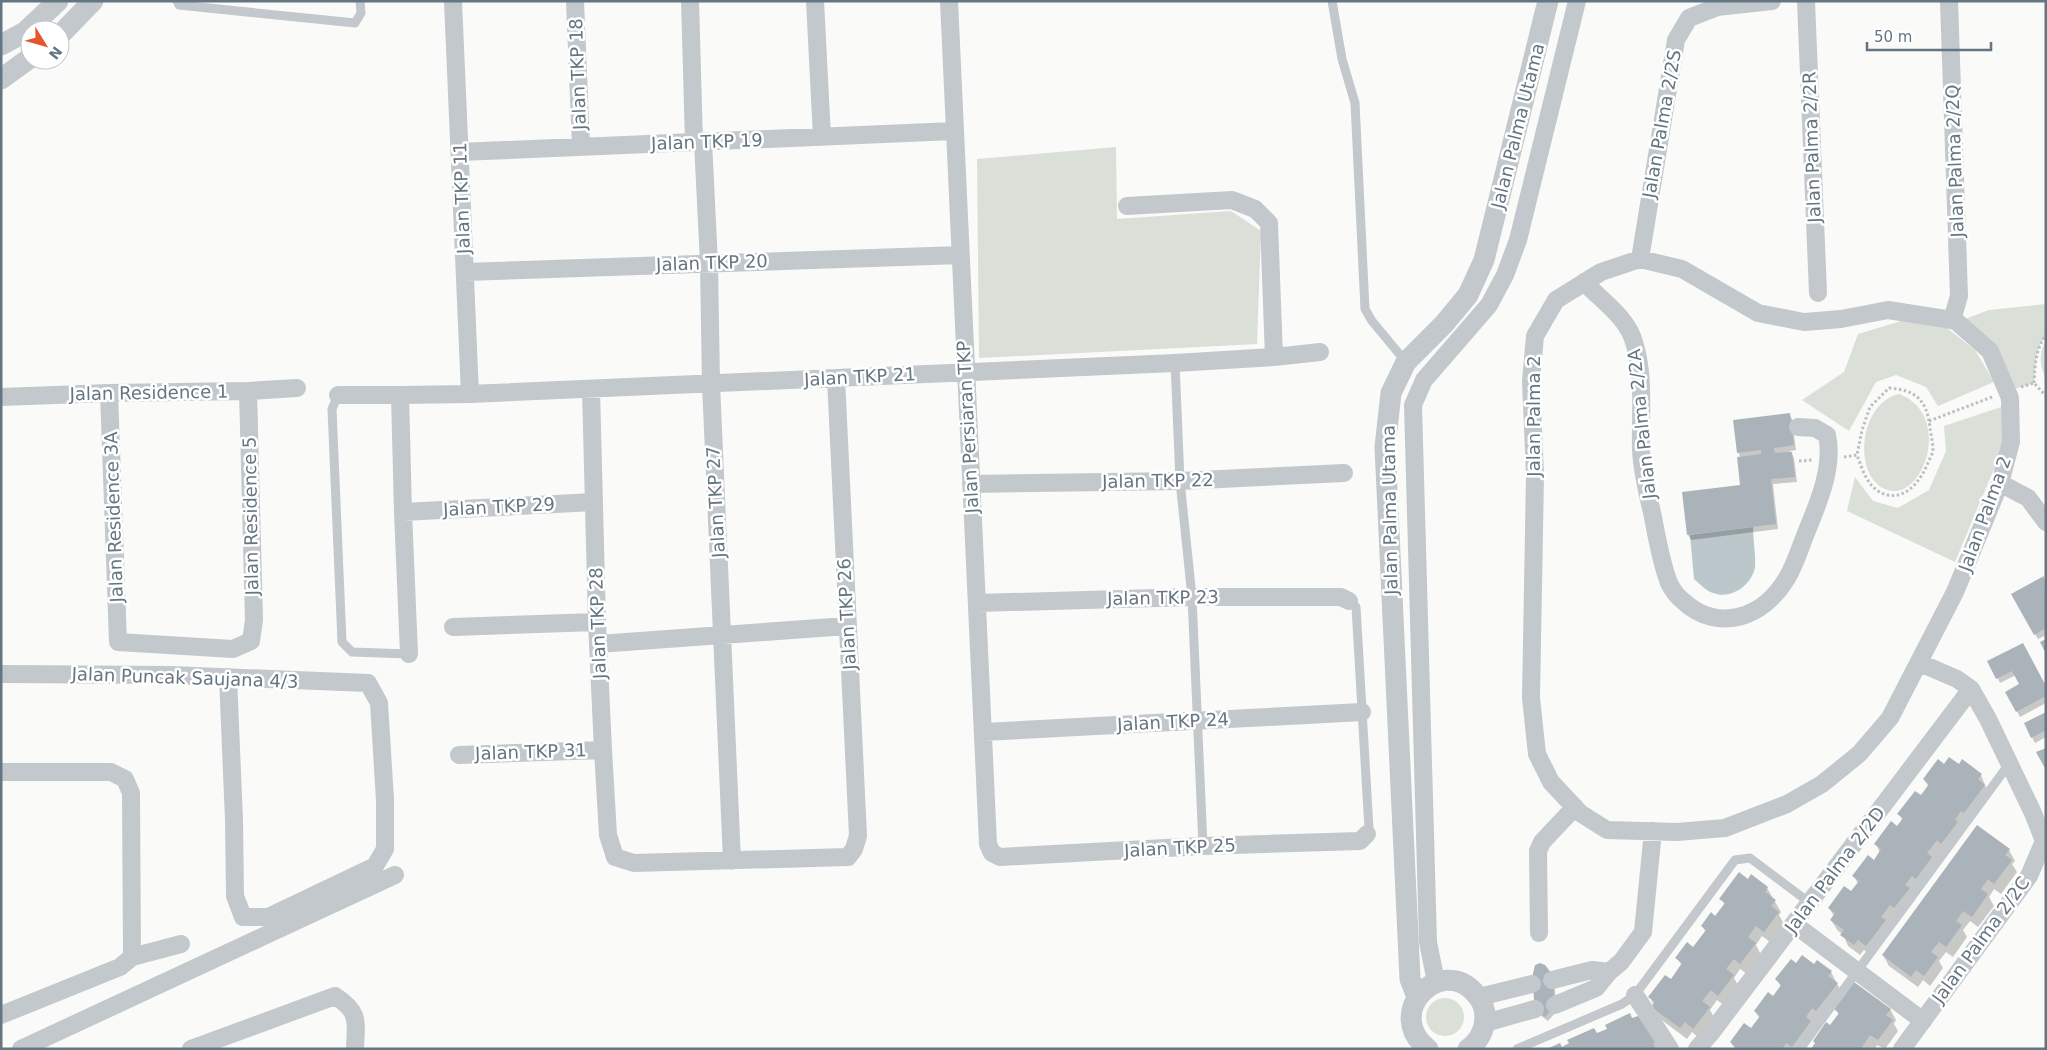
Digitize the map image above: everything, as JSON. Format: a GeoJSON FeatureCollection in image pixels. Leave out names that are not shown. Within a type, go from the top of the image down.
{"type":"FeatureCollection","features":[{"type":"Feature","properties":{"kind":"street"},"geometry":{"type":"LineString","coordinates":[[1,45],[25,32],[58,1]]}},
{"type":"Feature","properties":{"kind":"street"},"geometry":{"type":"LineString","coordinates":[[70,25],[93,1]]}},
{"type":"Feature","properties":{"kind":"street","name":"Jalan TKP 11"},"geometry":{"type":"LineString","coordinates":[[454,1],[470,394]]}},
{"type":"Feature","properties":{"kind":"street","name":"Jalan TKP 18"},"geometry":{"type":"LineString","coordinates":[[575,1],[581,147]]}},
{"type":"Feature","properties":{"kind":"street","name":"Jalan TKP 27"},"geometry":{"type":"LineString","coordinates":[[690,1],[698,142],[709,263],[711,384],[732,861]]}},
{"type":"Feature","properties":{"kind":"street"},"geometry":{"type":"LineString","coordinates":[[816,1],[822,137]]}},
{"type":"Feature","properties":{"kind":"street","name":"Jalan Persiaran TKP"},"geometry":{"type":"LineString","coordinates":[[949,1],[988,844],[992,853]]}},
{"type":"Feature","properties":{"kind":"street","name":"Jalan Palma Utama"},"geometry":{"type":"LineString","coordinates":[[1417,997],[1410,979],[1385,446],[1391,392],[1406,362],[1444,324],[1468,295],[1484,260],[1548,1]]}},
{"type":"Feature","properties":{"kind":"street"},"geometry":{"type":"LineString","coordinates":[[1436,982],[1428,942],[1413,405],[1424,380],[1489,305],[1505,275],[1518,240],[1577,1]]}},
{"type":"Feature","properties":{"kind":"street","name":"Jalan Palma 2/2S"},"geometry":{"type":"LineString","coordinates":[[1640,259],[1676,40],[1689,18],[1717,6],[1772,1]]}},
{"type":"Feature","properties":{"kind":"street","name":"Jalan Palma 2/2R"},"geometry":{"type":"LineString","coordinates":[[1806,1],[1818,293]]}},
{"type":"Feature","properties":{"kind":"street","name":"Jalan Palma 2/2Q"},"geometry":{"type":"LineString","coordinates":[[1949,1],[1959,296],[1952,320]]}},
{"type":"Feature","properties":{"kind":"street"},"geometry":{"type":"LineString","coordinates":[[1,79],[20,65]]}},
{"type":"Feature","properties":{"kind":"street","name":"Jalan TKP 19"},"geometry":{"type":"LineString","coordinates":[[460,152],[954,131]]}},
{"type":"Feature","properties":{"kind":"street"},"geometry":{"type":"LineString","coordinates":[[1127,206],[1232,200],[1255,209],[1269,223],[1274,357]]}},
{"type":"Feature","properties":{"kind":"street","name":"Jalan TKP 20"},"geometry":{"type":"LineString","coordinates":[[465,272],[960,255]]}},
{"type":"Feature","properties":{"kind":"street","name":"Jalan Palma 2"},"geometry":{"type":"LineString","coordinates":[[1640,259],[1682,269],[1758,313],[1804,322],[1841,319],[1888,310],[1952,320],[1957,322],[1990,351],[2010,398],[2011,442],[2000,483],[1956,592],[1890,718],[1859,754],[1822,784],[1787,804],[1725,828],[1677,832],[1607,830],[1580,813],[1551,782],[1537,754],[1530,698],[1535,476],[1531,381],[1535,336],[1556,300],[1584,282],[1601,272],[1640,259]]}},
{"type":"Feature","properties":{"kind":"street","name":"Jalan Palma 2/2A"},"geometry":{"type":"LineString","coordinates":[[1584,282],[1622,319],[1634,340],[1639,366],[1645,483],[1659,549],[1670,585],[1682,601],[1700,613],[1718,619],[1733,619],[1750,615],[1770,599],[1787,579],[1822,496],[1830,448],[1827,435],[1815,428],[1798,427]]}},
{"type":"Feature","properties":{"kind":"street","name":"Jalan TKP 21"},"geometry":{"type":"LineString","coordinates":[[338,395],[470,394],[711,384],[1175,363],[1274,357],[1320,352]]}},
{"type":"Feature","properties":{"kind":"street","name":"Jalan TKP 26"},"geometry":{"type":"LineString","coordinates":[[732,861],[848,857],[854,849],[858,836],[836,378]]}},
{"type":"Feature","properties":{"kind":"street","name":"Jalan Residence 1"},"geometry":{"type":"LineString","coordinates":[[1,397],[109,392],[248,391],[297,388]]}},
{"type":"Feature","properties":{"kind":"street","name":"Jalan TKP 28"},"geometry":{"type":"LineString","coordinates":[[591,388],[597,622],[608,835],[615,857],[634,863],[732,861]]}},
{"type":"Feature","properties":{"kind":"street","name":"Jalan Residence 5"},"geometry":{"type":"LineString","coordinates":[[118,642],[233,649],[251,641],[254,620],[248,391]]}},
{"type":"Feature","properties":{"kind":"street","name":"Jalan Residence 3A"},"geometry":{"type":"LineString","coordinates":[[109,392],[118,642]]}},
{"type":"Feature","properties":{"kind":"street"},"geometry":{"type":"LineString","coordinates":[[400,395],[409,654]]}},
{"type":"Feature","properties":{"kind":"street","name":"Jalan TKP 22"},"geometry":{"type":"LineString","coordinates":[[971,484],[1180,481],[1344,473]]}},
{"type":"Feature","properties":{"kind":"street"},"geometry":{"type":"LineString","coordinates":[[2000,483],[2028,498],[2046,522]]}},
{"type":"Feature","properties":{"kind":"street","name":"Jalan TKP 29"},"geometry":{"type":"LineString","coordinates":[[403,512],[594,502]]}},
{"type":"Feature","properties":{"kind":"street","name":"Jalan TKP 23"},"geometry":{"type":"LineString","coordinates":[[977,603],[1192,597],[1341,597],[1349,600]]}},
{"type":"Feature","properties":{"kind":"street"},"geometry":{"type":"LineString","coordinates":[[453,627],[597,622]]}},
{"type":"Feature","properties":{"kind":"street"},"geometry":{"type":"LineString","coordinates":[[598,644],[847,626]]}},
{"type":"Feature","properties":{"kind":"street","name":"Jalan Palma 2/2C"},"geometry":{"type":"LineString","coordinates":[[1902,1049],[2029,876],[2044,841],[2033,813],[1988,719],[1971,689],[1957,679],[1920,663]]}},
{"type":"Feature","properties":{"kind":"street","name":"Jalan Puncak Saujana 4/3"},"geometry":{"type":"LineString","coordinates":[[1,674],[171,675],[228,677],[368,684],[379,703],[385,800],[385,849],[375,866],[268,917],[244,917],[235,896],[228,677]]}},
{"type":"Feature","properties":{"kind":"street","name":"Jalan Palma 2/2D"},"geometry":{"type":"LineString","coordinates":[[1697,1049],[1712,1033],[1971,689]]}},
{"type":"Feature","properties":{"kind":"street","name":"Jalan TKP 24"},"geometry":{"type":"LineString","coordinates":[[984,732],[1362,712]]}},
{"type":"Feature","properties":{"kind":"street","name":"Jalan TKP 31"},"geometry":{"type":"LineString","coordinates":[[459,755],[603,750]]}},
{"type":"Feature","properties":{"kind":"street"},"geometry":{"type":"LineString","coordinates":[[1,772],[111,772],[125,780],[130,794],[132,957]]}},
{"type":"Feature","properties":{"kind":"street"},"geometry":{"type":"LineString","coordinates":[[1539,934],[1538,852],[1542,842],[1575,807]]}},
{"type":"Feature","properties":{"kind":"street"},"geometry":{"type":"LineString","coordinates":[[1555,1005],[1596,988],[1609,972],[1621,962],[1643,932],[1653,832]]}},
{"type":"Feature","properties":{"kind":"street","name":"Jalan TKP 25"},"geometry":{"type":"LineString","coordinates":[[992,853],[1000,858],[1203,846],[1360,841],[1366,834]]}},
{"type":"Feature","properties":{"kind":"street"},"geometry":{"type":"LineString","coordinates":[[21,1049],[45,1043],[395,875]]}},
{"type":"Feature","properties":{"kind":"street"},"geometry":{"type":"LineString","coordinates":[[1794,924],[1922,1021]]}},
{"type":"Feature","properties":{"kind":"street"},"geometry":{"type":"LineString","coordinates":[[1,1015],[120,967],[132,957],[181,944]]}},
{"type":"Feature","properties":{"kind":"street"},"geometry":{"type":"LineString","coordinates":[[1552,980],[1592,970],[1609,972]]}},
{"type":"Feature","properties":{"kind":"street"},"geometry":{"type":"LineString","coordinates":[[1423,1047],[1414,1033],[1411,1021],[1412,1008],[1417,997],[1425,988],[1436,982],[1448,980],[1460,982],[1471,988],[1483,1005],[1485,1023],[1478,1040],[1470,1048]]}},
{"type":"Feature","properties":{"kind":"street"},"geometry":{"type":"LineString","coordinates":[[1479,997],[1532,984]]}},
{"type":"Feature","properties":{"kind":"street"},"geometry":{"type":"LineString","coordinates":[[191,1049],[335,996],[348,1005],[356,1019],[355,1049]]}},
{"type":"Feature","properties":{"kind":"street"},"geometry":{"type":"LineString","coordinates":[[1635,996],[1670,1049]]}},
{"type":"Feature","properties":{"kind":"street"},"geometry":{"type":"LineString","coordinates":[[1485,1023],[1535,1009]]}},
{"type":"Feature","properties":{"kind":"lane"},"geometry":{"type":"LineString","coordinates":[[177,1],[179,5],[355,23],[361,13],[360,1]]}},
{"type":"Feature","properties":{"kind":"lane"},"geometry":{"type":"LineString","coordinates":[[1332,1],[1342,59],[1355,103],[1365,309],[1372,321],[1406,362]]}},
{"type":"Feature","properties":{"kind":"lane"},"geometry":{"type":"LineString","coordinates":[[1175,363],[1180,481],[1192,597],[1203,846]]}},
{"type":"Feature","properties":{"kind":"lane"},"geometry":{"type":"LineString","coordinates":[[338,395],[332,409],[342,642],[352,652],[409,654]]}},
{"type":"Feature","properties":{"kind":"lane"},"geometry":{"type":"LineString","coordinates":[[1349,600],[1356,607],[1369,829],[1366,834]]}},
{"type":"Feature","properties":{"kind":"lane"},"geometry":{"type":"LineString","coordinates":[[1800,1049],[2009,764]]}},
{"type":"Feature","properties":{"kind":"lane"},"geometry":{"type":"LineString","coordinates":[[1517,1049],[1622,1004],[1635,996],[1735,860],[1750,858],[1810,903]]}},
{"type":"Feature","properties":{"kind":"path"},"geometry":{"type":"LineString","coordinates":[[2046,336],[2040,344],[2036,357],[2034,383],[2046,396]]}},
{"type":"Feature","properties":{"kind":"path"},"geometry":{"type":"LineString","coordinates":[[1929,421],[2034,383]]}},
{"type":"Feature","properties":{"kind":"path"},"geometry":{"type":"LineString","coordinates":[[1889,388],[1905,389],[1922,400],[1929,421],[1933,452],[1922,478],[1915,486],[1906,492],[1893,496],[1877,490],[1865,477],[1857,455],[1862,430],[1870,407],[1889,388]]}},
{"type":"Feature","properties":{"kind":"path"},"geometry":{"type":"LineString","coordinates":[[1799,461],[1828,460],[1857,455]]}},
{"type":"Feature","properties":{"kind":"shaded area"},"geometry":{"type":"Polygon","coordinates":[[[1116,147],[1117,219],[1231,211],[1261,231],[1257,344],[979,358],[977,159],[1116,147]]]}},
{"type":"Feature","properties":{"kind":"shaded area"},"geometry":{"type":"Polygon","coordinates":[[[2046,304],[2046,335],[2040,344],[2036,357],[2034,383],[2008,391],[1990,351],[1957,322],[1989,310],[2046,304]]]}},
{"type":"Feature","properties":{"kind":"shaded area"},"geometry":{"type":"Polygon","coordinates":[[[1901,321],[1947,328],[1975,350],[1994,382],[1938,406],[1926,387],[1896,375],[1876,382],[1849,431],[1802,400],[1844,372],[1858,334],[1901,321]]]}},
{"type":"Feature","properties":{"kind":"shaded area"},"geometry":{"type":"Polygon","coordinates":[[[2046,341],[2046,379],[2042,370],[2041,360],[2043,346],[2046,341]]]}},
{"type":"Feature","properties":{"kind":"shaded area"},"geometry":{"type":"Polygon","coordinates":[[[1899,394],[1915,404],[1925,418],[1929,435],[1928,452],[1923,467],[1914,480],[1904,489],[1892,491],[1879,485],[1870,475],[1865,460],[1864,444],[1874,412],[1885,401],[1899,394]]]}},
{"type":"Feature","properties":{"kind":"shaded area"},"geometry":{"type":"Polygon","coordinates":[[[2004,406],[2004,445],[1955,562],[1847,511],[1855,477],[1873,501],[1898,508],[1929,490],[1946,451],[1944,426],[2004,406]]]}},
{"type":"Feature","properties":{"kind":"shaded area"},"geometry":{"type":"Polygon","coordinates":[[[1753,527],[1755,567],[1750,580],[1745,585],[1733,593],[1720,595],[1708,591],[1694,579],[1690,535],[1753,527]]]}},
{"type":"Feature","properties":{"kind":"shaded area"},"geometry":{"type":"Polygon","coordinates":[[[1445,998],[1458,1004],[1464,1017],[1458,1030],[1445,1036],[1432,1030],[1426,1017],[1432,1004],[1445,998]]]}},
{"type":"Feature","properties":{"kind":"building"},"geometry":{"type":"Polygon","coordinates":[[[1790,413],[1794,445],[1774,448],[1775,453],[1792,452],[1795,477],[1771,479],[1776,524],[1687,535],[1682,492],[1740,485],[1737,457],[1761,454],[1761,450],[1737,453],[1733,420],[1790,413]]]}},
{"type":"Feature","properties":{"kind":"building"},"geometry":{"type":"Polygon","coordinates":[[[2044,576],[2046,628],[2034,635],[2011,594],[2044,576]]]}},
{"type":"Feature","properties":{"kind":"building"},"geometry":{"type":"Polygon","coordinates":[[[2046,639],[2046,654],[2040,642],[2046,639]]]}},
{"type":"Feature","properties":{"kind":"building"},"geometry":{"type":"Polygon","coordinates":[[[2023,643],[2046,686],[2046,696],[2016,712],[2005,692],[2019,684],[2012,671],[1996,679],[1987,661],[2023,643]]]}},
{"type":"Feature","properties":{"kind":"building"},"geometry":{"type":"Polygon","coordinates":[[[2046,712],[2046,734],[2044,731],[2031,738],[2024,723],[2046,712]]]}},
{"type":"Feature","properties":{"kind":"building"},"geometry":{"type":"Polygon","coordinates":[[[2046,748],[2046,770],[2036,752],[2046,748]]]}},
{"type":"Feature","properties":{"kind":"building"},"geometry":{"type":"Polygon","coordinates":[[[1949,757],[1959,764],[1962,759],[1982,774],[1978,779],[1985,785],[1964,813],[1961,811],[1955,820],[1958,822],[1941,844],[1937,840],[1927,853],[1932,857],[1916,879],[1912,876],[1905,885],[1910,888],[1894,908],[1890,905],[1881,917],[1886,920],[1866,946],[1858,940],[1854,945],[1840,935],[1844,930],[1830,920],[1835,913],[1828,908],[1844,886],[1851,891],[1859,881],[1852,876],[1868,855],[1874,860],[1881,849],[1874,844],[1891,821],[1897,826],[1903,818],[1897,814],[1915,791],[1921,795],[1929,784],[1923,779],[1938,759],[1944,764],[1949,757]]]}},
{"type":"Feature","properties":{"kind":"building"},"geometry":{"type":"Polygon","coordinates":[[[1977,825],[2010,849],[2005,855],[2012,860],[1994,884],[1988,879],[1981,889],[1988,894],[1972,917],[1963,911],[1956,921],[1962,925],[1946,947],[1939,942],[1931,952],[1938,957],[1924,976],[1916,970],[1911,977],[1882,955],[1977,825]]]}},
{"type":"Feature","properties":{"kind":"building"},"geometry":{"type":"Polygon","coordinates":[[[1739,872],[1748,879],[1751,874],[1768,887],[1765,892],[1776,900],[1771,906],[1779,912],[1764,932],[1756,926],[1748,937],[1756,943],[1740,964],[1734,959],[1726,969],[1734,975],[1718,996],[1711,990],[1702,1001],[1710,1007],[1693,1029],[1685,1022],[1680,1028],[1651,1007],[1655,1002],[1648,997],[1665,975],[1671,979],[1682,963],[1675,958],[1687,942],[1693,947],[1706,930],[1701,926],[1711,912],[1715,916],[1725,903],[1719,899],[1739,872]]]}},
{"type":"Feature","properties":{"kind":"building"},"geometry":{"type":"Polygon","coordinates":[[[1802,955],[1814,964],[1817,960],[1832,971],[1828,976],[1838,983],[1816,1011],[1812,1008],[1806,1017],[1811,1021],[1792,1047],[1786,1043],[1782,1049],[1737,1049],[1730,1042],[1744,1023],[1751,1028],[1760,1016],[1754,1011],[1768,992],[1773,996],[1781,985],[1775,979],[1791,959],[1796,963],[1802,955]]]}},
{"type":"Feature","properties":{"kind":"building"},"geometry":{"type":"Polygon","coordinates":[[[1540,963],[1545,965],[1552,974],[1555,1005],[1545,1017],[1535,1009],[1532,978],[1535,965],[1540,963]]]}},
{"type":"Feature","properties":{"kind":"building"},"geometry":{"type":"Polygon","coordinates":[[[1854,982],[1891,1009],[1886,1015],[1893,1020],[1878,1040],[1870,1035],[1862,1047],[1865,1049],[1811,1049],[1815,1043],[1813,1041],[1826,1022],[1830,1025],[1839,1013],[1834,1009],[1854,982]]]}},
{"type":"Feature","properties":{"kind":"building"},"geometry":{"type":"Polygon","coordinates":[[[1630,1013],[1632,1018],[1641,1015],[1657,1042],[1653,1043],[1656,1049],[1547,1049],[1560,1043],[1562,1047],[1569,1043],[1567,1040],[1594,1028],[1597,1033],[1607,1029],[1605,1025],[1630,1013]]]}}]}
